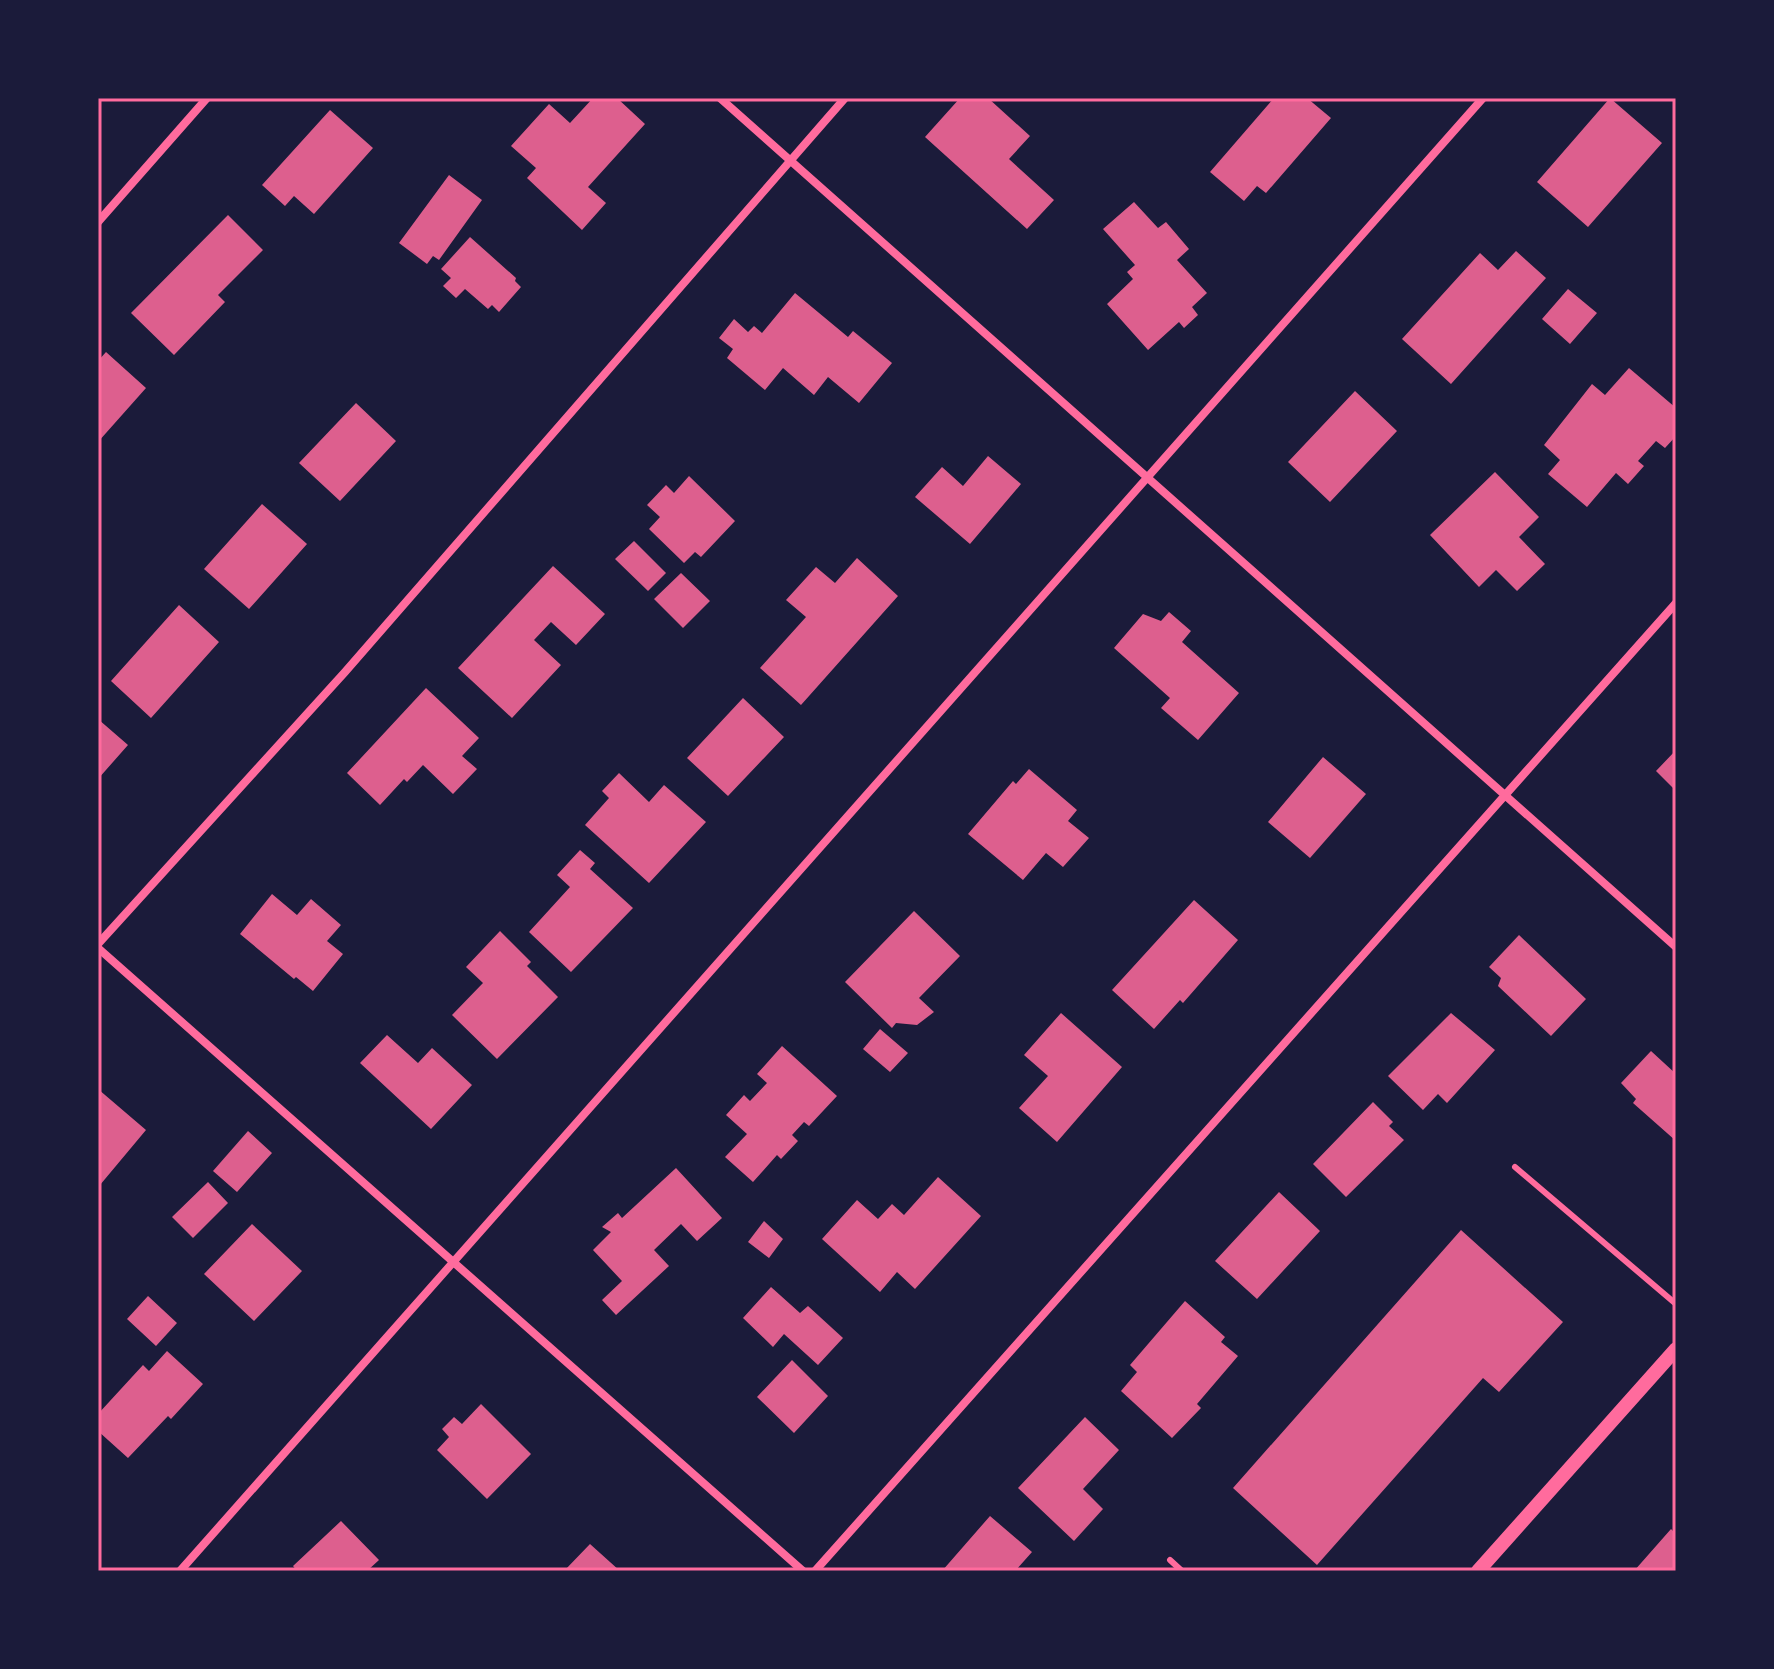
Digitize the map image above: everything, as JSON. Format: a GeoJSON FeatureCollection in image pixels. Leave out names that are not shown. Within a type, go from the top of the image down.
{"type":"FeatureCollection","features":[{"type":"Feature","properties":{"kind":"street"},"geometry":{"type":"LineString","coordinates":[[98,222],[207,98]]}},
{"type":"Feature","properties":{"kind":"street"},"geometry":{"type":"LineString","coordinates":[[720,98],[1676,947]]}},
{"type":"Feature","properties":{"kind":"street"},"geometry":{"type":"LineString","coordinates":[[803,1571],[98,946],[345,672],[845,98]]}},
{"type":"Feature","properties":{"kind":"street"},"geometry":{"type":"LineString","coordinates":[[180,1571],[1483,98]]}},
{"type":"Feature","properties":{"kind":"street"},"geometry":{"type":"LineString","coordinates":[[815,1571],[1676,603]]}},
{"type":"Feature","properties":{"kind":"street"},"geometry":{"type":"LineString","coordinates":[[1478,1571],[1676,1349]]}},
{"type":"Feature","properties":{"kind":"lane"},"geometry":{"type":"LineString","coordinates":[[1515,1167],[1676,1304]]}},
{"type":"Feature","properties":{"kind":"lane"},"geometry":{"type":"LineString","coordinates":[[1170,1560],[1182,1571]]}},
{"type":"Feature","properties":{"kind":"building"},"geometry":{"type":"Polygon","coordinates":[[[593,98],[617,98],[645,124],[588,187],[606,203],[582,230],[527,178],[536,168],[511,146],[549,104],[570,123],[593,98]]]}},
{"type":"Feature","properties":{"kind":"building"},"geometry":{"type":"Polygon","coordinates":[[[960,98],[988,98],[1030,136],[1009,159],[1054,200],[1027,229],[925,137],[960,98]]]}},
{"type":"Feature","properties":{"kind":"building"},"geometry":{"type":"Polygon","coordinates":[[[1274,98],[1307,98],[1331,118],[1266,193],[1257,186],[1244,201],[1210,172],[1274,98]]]}},
{"type":"Feature","properties":{"kind":"building"},"geometry":{"type":"Polygon","coordinates":[[[1610,98],[1662,143],[1588,227],[1537,182],[1610,98]]]}},
{"type":"Feature","properties":{"kind":"building"},"geometry":{"type":"Polygon","coordinates":[[[330,110],[373,148],[314,214],[294,196],[285,206],[262,185],[330,110]]]}},
{"type":"Feature","properties":{"kind":"building"},"geometry":{"type":"Polygon","coordinates":[[[449,175],[482,200],[439,260],[433,256],[427,264],[399,243],[449,175]]]}},
{"type":"Feature","properties":{"kind":"building"},"geometry":{"type":"Polygon","coordinates":[[[1134,202],[1158,228],[1166,222],[1189,249],[1177,260],[1207,293],[1192,307],[1198,315],[1184,328],[1179,322],[1148,350],[1107,304],[1133,279],[1127,272],[1135,265],[1103,229],[1134,202]]]}},
{"type":"Feature","properties":{"kind":"building"},"geometry":{"type":"Polygon","coordinates":[[[228,215],[263,250],[218,295],[225,302],[174,355],[131,313],[228,215]]]}},
{"type":"Feature","properties":{"kind":"building"},"geometry":{"type":"Polygon","coordinates":[[[470,237],[516,278],[521,287],[499,312],[492,305],[488,309],[465,289],[456,298],[443,286],[451,278],[441,269],[470,237]]]}},
{"type":"Feature","properties":{"kind":"building"},"geometry":{"type":"Polygon","coordinates":[[[1516,251],[1546,278],[1451,384],[1402,339],[1480,253],[1498,270],[1516,251]]]}},
{"type":"Feature","properties":{"kind":"building"},"geometry":{"type":"Polygon","coordinates":[[[1568,289],[1597,313],[1570,344],[1542,319],[1568,289]]]}},
{"type":"Feature","properties":{"kind":"building"},"geometry":{"type":"Polygon","coordinates":[[[795,293],[848,337],[853,331],[892,363],[859,403],[828,377],[814,395],[783,368],[765,390],[727,358],[733,349],[719,338],[734,319],[748,332],[754,326],[762,333],[795,293]]]}},
{"type":"Feature","properties":{"kind":"building"},"geometry":{"type":"Polygon","coordinates":[[[106,352],[146,388],[98,442],[98,361],[106,352]]]}},
{"type":"Feature","properties":{"kind":"building"},"geometry":{"type":"Polygon","coordinates":[[[1629,368],[1676,408],[1676,436],[1665,448],[1656,441],[1638,461],[1644,466],[1628,484],[1616,473],[1587,507],[1548,474],[1560,460],[1544,445],[1592,384],[1605,395],[1629,368]]]}},
{"type":"Feature","properties":{"kind":"building"},"geometry":{"type":"Polygon","coordinates":[[[1355,391],[1397,431],[1330,502],[1288,462],[1355,391]]]}},
{"type":"Feature","properties":{"kind":"building"},"geometry":{"type":"Polygon","coordinates":[[[356,403],[396,441],[340,501],[299,463],[356,403]]]}},
{"type":"Feature","properties":{"kind":"building"},"geometry":{"type":"Polygon","coordinates":[[[988,456],[1021,484],[970,544],[915,497],[942,467],[963,486],[988,456]]]}},
{"type":"Feature","properties":{"kind":"building"},"geometry":{"type":"Polygon","coordinates":[[[1495,472],[1539,517],[1519,537],[1545,564],[1517,591],[1496,570],[1479,587],[1430,535],[1495,472]]]}},
{"type":"Feature","properties":{"kind":"building"},"geometry":{"type":"Polygon","coordinates":[[[689,476],[735,521],[701,557],[695,552],[684,563],[649,529],[660,517],[647,505],[666,485],[674,493],[689,476]]]}},
{"type":"Feature","properties":{"kind":"building"},"geometry":{"type":"Polygon","coordinates":[[[262,504],[307,544],[249,609],[204,569],[262,504]]]}},
{"type":"Feature","properties":{"kind":"building"},"geometry":{"type":"Polygon","coordinates":[[[634,541],[666,573],[648,591],[615,559],[634,541]]]}},
{"type":"Feature","properties":{"kind":"building"},"geometry":{"type":"Polygon","coordinates":[[[857,558],[898,596],[801,705],[760,668],[806,617],[786,600],[816,567],[835,583],[857,558]]]}},
{"type":"Feature","properties":{"kind":"building"},"geometry":{"type":"Polygon","coordinates":[[[553,566],[605,614],[576,645],[551,622],[534,640],[561,665],[512,718],[458,668],[553,566]]]}},
{"type":"Feature","properties":{"kind":"building"},"geometry":{"type":"Polygon","coordinates":[[[681,573],[710,601],[683,628],[654,599],[681,573]]]}},
{"type":"Feature","properties":{"kind":"building"},"geometry":{"type":"Polygon","coordinates":[[[179,605],[219,642],[151,718],[111,681],[179,605]]]}},
{"type":"Feature","properties":{"kind":"building"},"geometry":{"type":"Polygon","coordinates":[[[1169,612],[1191,631],[1182,642],[1239,693],[1198,740],[1161,708],[1170,698],[1114,648],[1143,614],[1161,621],[1169,612]]]}},
{"type":"Feature","properties":{"kind":"building"},"geometry":{"type":"Polygon","coordinates":[[[426,688],[479,738],[462,756],[477,769],[453,794],[423,765],[407,782],[404,779],[380,805],[347,773],[426,688]]]}},
{"type":"Feature","properties":{"kind":"building"},"geometry":{"type":"Polygon","coordinates":[[[743,698],[784,737],[728,796],[687,758],[743,698]]]}},
{"type":"Feature","properties":{"kind":"building"},"geometry":{"type":"Polygon","coordinates":[[[98,719],[128,745],[98,779],[98,719]]]}},
{"type":"Feature","properties":{"kind":"building"},"geometry":{"type":"Polygon","coordinates":[[[1676,750],[1676,791],[1656,771],[1676,750]]]}},
{"type":"Feature","properties":{"kind":"building"},"geometry":{"type":"Polygon","coordinates":[[[1323,757],[1366,794],[1310,858],[1268,822],[1323,757]]]}},
{"type":"Feature","properties":{"kind":"building"},"geometry":{"type":"Polygon","coordinates":[[[1029,769],[1077,810],[1068,821],[1089,838],[1063,867],[1046,853],[1023,880],[968,834],[1013,781],[1016,784],[1029,769]]]}},
{"type":"Feature","properties":{"kind":"building"},"geometry":{"type":"Polygon","coordinates":[[[619,773],[649,802],[664,785],[706,822],[649,883],[585,825],[609,798],[602,791],[619,773]]]}},
{"type":"Feature","properties":{"kind":"building"},"geometry":{"type":"Polygon","coordinates":[[[580,850],[595,863],[590,869],[633,908],[571,972],[529,932],[570,887],[557,875],[580,850]]]}},
{"type":"Feature","properties":{"kind":"building"},"geometry":{"type":"Polygon","coordinates":[[[272,894],[297,915],[311,899],[341,925],[327,941],[343,954],[313,991],[240,934],[272,894]]]}},
{"type":"Feature","properties":{"kind":"building"},"geometry":{"type":"Polygon","coordinates":[[[1194,900],[1238,940],[1183,1003],[1180,1000],[1154,1029],[1112,990],[1194,900]]]}},
{"type":"Feature","properties":{"kind":"building"},"geometry":{"type":"Polygon","coordinates":[[[914,911],[960,956],[919,998],[934,1012],[917,1025],[896,1023],[892,1028],[845,982],[914,911]]]}},
{"type":"Feature","properties":{"kind":"building"},"geometry":{"type":"Polygon","coordinates":[[[500,931],[531,962],[527,966],[558,997],[497,1059],[452,1015],[483,983],[466,967],[500,931]]]}},
{"type":"Feature","properties":{"kind":"building"},"geometry":{"type":"Polygon","coordinates":[[[1519,935],[1586,999],[1551,1036],[1498,986],[1501,978],[1489,967],[1519,935]]]}},
{"type":"Feature","properties":{"kind":"building"},"geometry":{"type":"Polygon","coordinates":[[[1061,1013],[1122,1067],[1057,1142],[1019,1108],[1048,1076],[1024,1055],[1061,1013]]]}},
{"type":"Feature","properties":{"kind":"building"},"geometry":{"type":"Polygon","coordinates":[[[1451,1013],[1495,1050],[1447,1103],[1438,1094],[1423,1110],[1388,1076],[1451,1013]]]}},
{"type":"Feature","properties":{"kind":"building"},"geometry":{"type":"Polygon","coordinates":[[[880,1029],[908,1053],[890,1072],[863,1049],[880,1029]]]}},
{"type":"Feature","properties":{"kind":"building"},"geometry":{"type":"Polygon","coordinates":[[[387,1035],[418,1063],[432,1048],[472,1085],[431,1129],[360,1063],[387,1035]]]}},
{"type":"Feature","properties":{"kind":"building"},"geometry":{"type":"Polygon","coordinates":[[[782,1046],[837,1096],[809,1126],[804,1122],[792,1135],[798,1141],[781,1159],[777,1155],[753,1182],[725,1157],[747,1134],[726,1115],[744,1095],[750,1101],[767,1083],[757,1074],[782,1046]]]}},
{"type":"Feature","properties":{"kind":"building"},"geometry":{"type":"Polygon","coordinates":[[[1651,1051],[1676,1074],[1676,1141],[1633,1103],[1636,1099],[1621,1083],[1651,1051]]]}},
{"type":"Feature","properties":{"kind":"building"},"geometry":{"type":"Polygon","coordinates":[[[98,1089],[146,1130],[100,1185],[98,1184],[98,1089]]]}},
{"type":"Feature","properties":{"kind":"building"},"geometry":{"type":"Polygon","coordinates":[[[1373,1102],[1393,1122],[1389,1126],[1404,1140],[1346,1197],[1313,1164],[1373,1102]]]}},
{"type":"Feature","properties":{"kind":"building"},"geometry":{"type":"Polygon","coordinates":[[[248,1131],[272,1153],[237,1192],[213,1171],[248,1131]]]}},
{"type":"Feature","properties":{"kind":"building"},"geometry":{"type":"Polygon","coordinates":[[[676,1168],[722,1218],[697,1241],[681,1224],[654,1250],[669,1266],[616,1315],[602,1300],[622,1281],[593,1250],[611,1232],[602,1227],[618,1213],[622,1218],[676,1168]]]}},
{"type":"Feature","properties":{"kind":"building"},"geometry":{"type":"Polygon","coordinates":[[[938,1177],[981,1216],[915,1289],[897,1272],[880,1292],[822,1239],[857,1200],[878,1219],[892,1204],[904,1215],[938,1177]]]}},
{"type":"Feature","properties":{"kind":"building"},"geometry":{"type":"Polygon","coordinates":[[[208,1182],[228,1203],[193,1238],[172,1217],[208,1182]]]}},
{"type":"Feature","properties":{"kind":"building"},"geometry":{"type":"Polygon","coordinates":[[[1279,1192],[1320,1231],[1257,1299],[1215,1261],[1279,1192]]]}},
{"type":"Feature","properties":{"kind":"building"},"geometry":{"type":"Polygon","coordinates":[[[764,1221],[783,1239],[769,1258],[748,1242],[764,1221]]]}},
{"type":"Feature","properties":{"kind":"building"},"geometry":{"type":"Polygon","coordinates":[[[252,1224],[302,1271],[254,1321],[204,1274],[252,1224]]]}},
{"type":"Feature","properties":{"kind":"building"},"geometry":{"type":"Polygon","coordinates":[[[1461,1230],[1563,1322],[1499,1392],[1483,1378],[1317,1565],[1233,1488],[1461,1230]]]}},
{"type":"Feature","properties":{"kind":"building"},"geometry":{"type":"Polygon","coordinates":[[[771,1287],[800,1313],[808,1306],[843,1338],[818,1365],[784,1334],[773,1347],[743,1318],[771,1287]]]}},
{"type":"Feature","properties":{"kind":"building"},"geometry":{"type":"Polygon","coordinates":[[[148,1296],[177,1323],[156,1346],[127,1319],[148,1296]]]}},
{"type":"Feature","properties":{"kind":"building"},"geometry":{"type":"Polygon","coordinates":[[[1185,1301],[1225,1337],[1221,1342],[1238,1356],[1197,1404],[1201,1408],[1172,1438],[1121,1391],[1137,1372],[1130,1365],[1185,1301]]]}},
{"type":"Feature","properties":{"kind":"building"},"geometry":{"type":"Polygon","coordinates":[[[167,1351],[203,1384],[171,1419],[168,1416],[128,1458],[98,1431],[98,1414],[143,1365],[149,1371],[167,1351]]]}},
{"type":"Feature","properties":{"kind":"building"},"geometry":{"type":"Polygon","coordinates":[[[792,1360],[828,1396],[794,1433],[757,1397],[792,1360]]]}},
{"type":"Feature","properties":{"kind":"building"},"geometry":{"type":"Polygon","coordinates":[[[481,1404],[531,1454],[487,1499],[437,1450],[449,1437],[442,1429],[454,1417],[462,1424],[481,1404]]]}},
{"type":"Feature","properties":{"kind":"building"},"geometry":{"type":"Polygon","coordinates":[[[1085,1417],[1119,1450],[1083,1489],[1103,1509],[1074,1541],[1018,1488],[1085,1417]]]}},
{"type":"Feature","properties":{"kind":"building"},"geometry":{"type":"Polygon","coordinates":[[[990,1516],[1032,1552],[1015,1571],[942,1571],[990,1516]]]}},
{"type":"Feature","properties":{"kind":"building"},"geometry":{"type":"Polygon","coordinates":[[[341,1521],[379,1560],[367,1571],[297,1571],[293,1566],[341,1521]]]}},
{"type":"Feature","properties":{"kind":"building"},"geometry":{"type":"Polygon","coordinates":[[[1671,1529],[1676,1534],[1676,1571],[1634,1571],[1671,1529]]]}},
{"type":"Feature","properties":{"kind":"building"},"geometry":{"type":"Polygon","coordinates":[[[590,1544],[620,1571],[564,1571],[590,1544]]]}}]}
